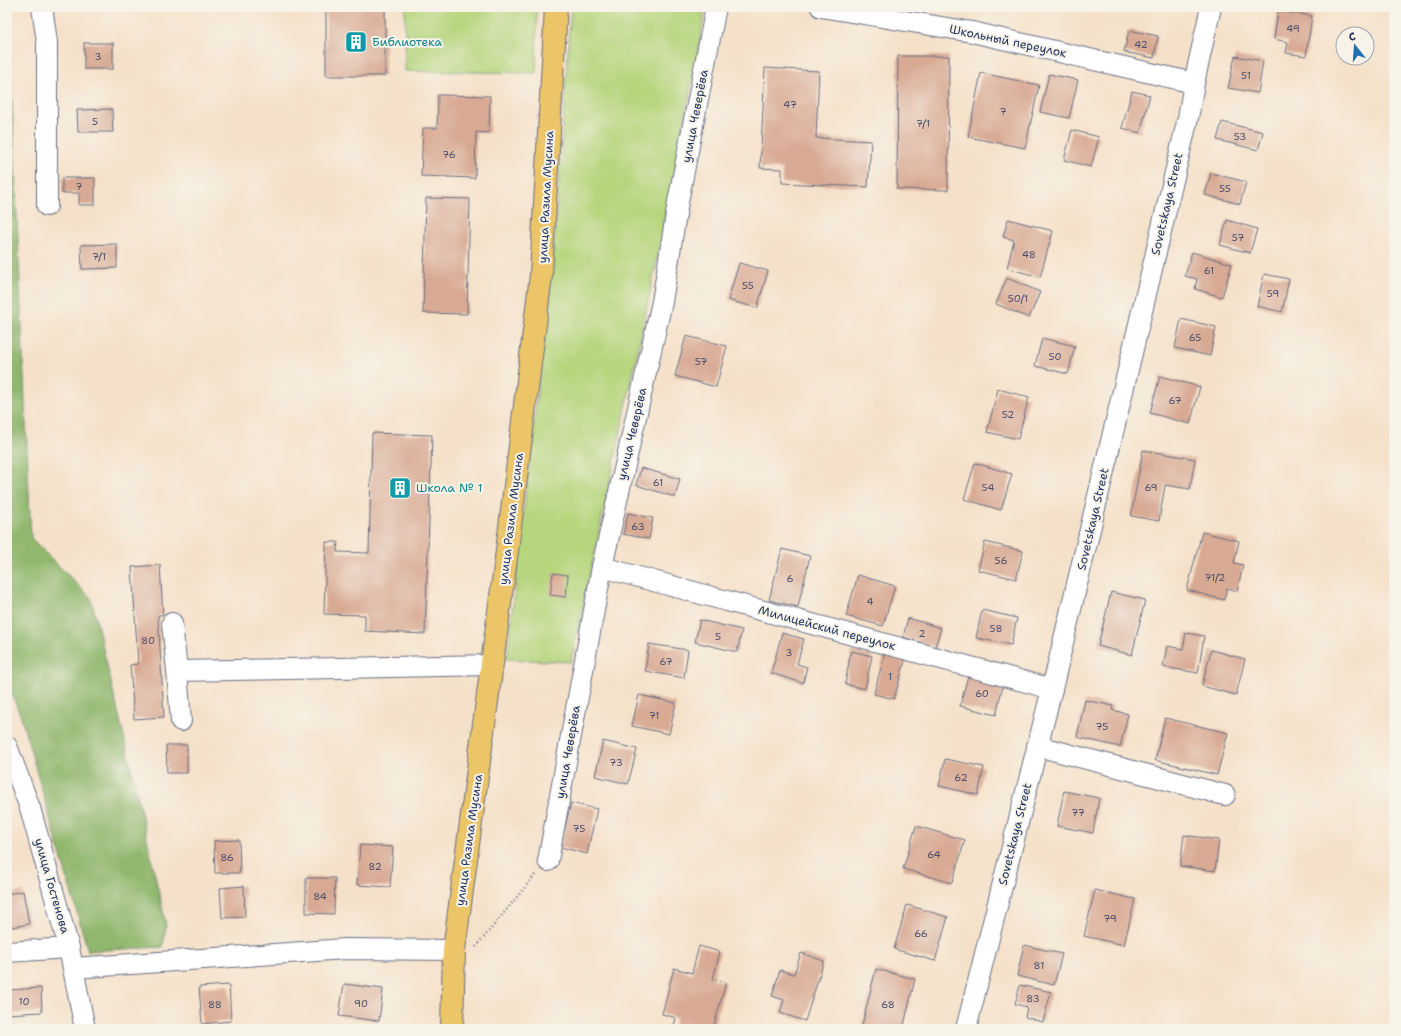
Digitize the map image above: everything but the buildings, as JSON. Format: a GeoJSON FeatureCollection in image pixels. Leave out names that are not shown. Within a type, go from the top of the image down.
{"type":"FeatureCollection","features":[{"type":"Feature","properties":{"kind":"main road","name":"улица Разила Мусина"},"geometry":{"type":"LineString","coordinates":[[452,1029],[465,949],[492,666],[541,275],[556,7]]}},
{"type":"Feature","properties":{"kind":"street"},"geometry":{"type":"LineString","coordinates":[[42,7],[47,42],[47,206]]}},
{"type":"Feature","properties":{"kind":"street","name":"улица Чеверёва"},"geometry":{"type":"LineString","coordinates":[[548,861],[602,567],[662,302],[678,202],[716,7]]}},
{"type":"Feature","properties":{"kind":"street","name":"Школьный переулок"},"geometry":{"type":"LineString","coordinates":[[821,7],[972,32],[1194,83]]}},
{"type":"Feature","properties":{"kind":"street","name":"Sovetskaya Street"},"geometry":{"type":"LineString","coordinates":[[966,1029],[1052,689],[1188,118],[1194,83],[1211,7]]}},
{"type":"Feature","properties":{"kind":"street","name":"Милицейский переулок"},"geometry":{"type":"LineString","coordinates":[[602,567],[1052,689]]}},
{"type":"Feature","properties":{"kind":"street"},"geometry":{"type":"LineString","coordinates":[[172,623],[181,721]]}},
{"type":"Feature","properties":{"kind":"street"},"geometry":{"type":"LineString","coordinates":[[177,671],[492,666]]}},
{"type":"Feature","properties":{"kind":"street","name":"улица Гостенова"},"geometry":{"type":"LineString","coordinates":[[7,746],[30,808],[69,948],[85,1029]]}},
{"type":"Feature","properties":{"kind":"street"},"geometry":{"type":"LineString","coordinates":[[1038,746],[1225,795]]}},
{"type":"Feature","properties":{"kind":"street"},"geometry":{"type":"LineString","coordinates":[[7,952],[69,948]]}},
{"type":"Feature","properties":{"kind":"street"},"geometry":{"type":"LineString","coordinates":[[74,968],[346,949],[465,949]]}},
{"type":"Feature","properties":{"kind":"path"},"geometry":{"type":"LineString","coordinates":[[465,949],[510,905],[548,861]]}},
{"type":"Feature","properties":{"kind":"green space"},"geometry":{"type":"Polygon","coordinates":[[[7,7],[31,538],[91,598],[130,762],[166,925],[163,947],[88,951],[21,717],[7,682],[7,7]]]}},
{"type":"Feature","properties":{"kind":"green space"},"geometry":{"type":"Polygon","coordinates":[[[405,7],[537,7],[536,73],[405,71],[405,7]]]}},
{"type":"Feature","properties":{"kind":"green space"},"geometry":{"type":"Polygon","coordinates":[[[571,7],[706,7],[658,253],[571,662],[507,659],[555,234],[571,7]]]}},
{"type":"Feature","properties":{"kind":"place","name":"Библиотека"},"geometry":{"type":"Point","coordinates":[356,42]}},
{"type":"Feature","properties":{"kind":"place","name":"Школа № 1"},"geometry":{"type":"Point","coordinates":[400,488]}}]}
